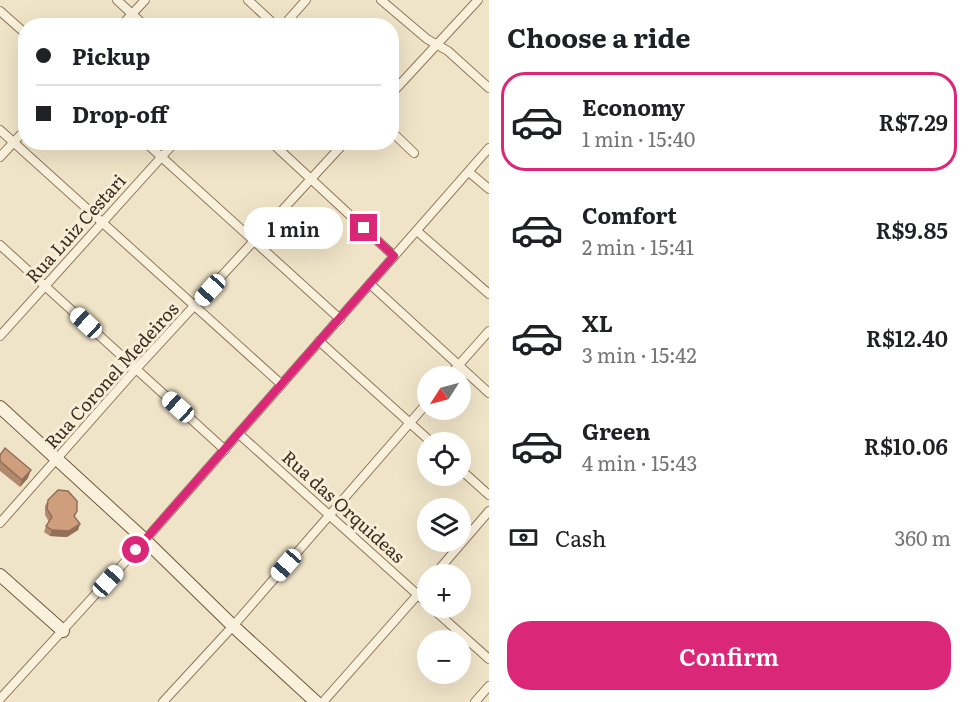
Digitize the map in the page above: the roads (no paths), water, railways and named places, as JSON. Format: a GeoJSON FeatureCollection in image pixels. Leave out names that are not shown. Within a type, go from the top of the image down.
{"type":"FeatureCollection","features":[{"type":"Feature","properties":{"kind":"street"},"geometry":{"type":"LineString","coordinates":[[117,0],[136,18]]}},
{"type":"Feature","properties":{"kind":"street"},"geometry":{"type":"LineString","coordinates":[[128,18],[145,0]]}},
{"type":"Feature","properties":{"kind":"street"},"geometry":{"type":"LineString","coordinates":[[248,0],[267,18]]}},
{"type":"Feature","properties":{"kind":"street"},"geometry":{"type":"LineString","coordinates":[[290,18],[306,0]]}},
{"type":"Feature","properties":{"kind":"street"},"geometry":{"type":"LineString","coordinates":[[381,0],[427,39],[448,51],[489,88]]}},
{"type":"Feature","properties":{"kind":"street"},"geometry":{"type":"LineString","coordinates":[[399,86],[478,0]]}},
{"type":"Feature","properties":{"kind":"street"},"geometry":{"type":"LineString","coordinates":[[0,11],[18,27]]}},
{"type":"Feature","properties":{"kind":"street"},"geometry":{"type":"LineString","coordinates":[[0,130],[18,147]]}},
{"type":"Feature","properties":{"kind":"street"},"geometry":{"type":"LineString","coordinates":[[0,157],[18,137]]}},
{"type":"Feature","properties":{"kind":"street"},"geometry":{"type":"LineString","coordinates":[[399,139],[414,153]]}},
{"type":"Feature","properties":{"kind":"street"},"geometry":{"type":"LineString","coordinates":[[0,699],[225,450],[489,148]]}},
{"type":"Feature","properties":{"kind":"street"},"geometry":{"type":"LineString","coordinates":[[22,150],[281,384]]}},
{"type":"Feature","properties":{"kind":"street"},"geometry":{"type":"LineString","coordinates":[[154,150],[340,319]]}},
{"type":"Feature","properties":{"kind":"street","name":"Rua Luiz Cestari"},"geometry":{"type":"LineString","coordinates":[[0,336],[168,150]]}},
{"type":"Feature","properties":{"kind":"street"},"geometry":{"type":"LineString","coordinates":[[280,150],[394,256]]}},
{"type":"Feature","properties":{"kind":"street","name":"Rua Coronel Medeiros"},"geometry":{"type":"LineString","coordinates":[[0,523],[136,369],[338,150]]}},
{"type":"Feature","properties":{"kind":"street"},"geometry":{"type":"LineString","coordinates":[[469,172],[489,189]]}},
{"type":"Feature","properties":{"kind":"street"},"geometry":{"type":"LineString","coordinates":[[417,231],[489,294]]}},
{"type":"Feature","properties":{"kind":"street"},"geometry":{"type":"LineString","coordinates":[[0,245],[225,450]]}},
{"type":"Feature","properties":{"kind":"street"},"geometry":{"type":"LineString","coordinates":[[370,284],[489,393]]}},
{"type":"Feature","properties":{"kind":"street"},"geometry":{"type":"LineString","coordinates":[[458,365],[489,331]]}},
{"type":"Feature","properties":{"kind":"street"},"geometry":{"type":"LineString","coordinates":[[320,341],[419,432]]}},
{"type":"Feature","properties":{"kind":"street"},"geometry":{"type":"LineString","coordinates":[[0,407],[316,702]]}},
{"type":"Feature","properties":{"kind":"street"},"geometry":{"type":"LineString","coordinates":[[163,702],[233,626],[417,414]]}},
{"type":"Feature","properties":{"kind":"street","name":"Rua das Orquideas"},"geometry":{"type":"LineString","coordinates":[[239,434],[417,594]]}},
{"type":"Feature","properties":{"kind":"street"},"geometry":{"type":"LineString","coordinates":[[471,479],[489,495]]}},
{"type":"Feature","properties":{"kind":"street"},"geometry":{"type":"LineString","coordinates":[[444,564],[489,511]]}},
{"type":"Feature","properties":{"kind":"street"},"geometry":{"type":"LineString","coordinates":[[0,575],[63,631]]}},
{"type":"Feature","properties":{"kind":"street"},"geometry":{"type":"LineString","coordinates":[[323,702],[417,596]]}},
{"type":"Feature","properties":{"kind":"street"},"geometry":{"type":"LineString","coordinates":[[443,618],[489,659]]}},
{"type":"Feature","properties":{"kind":"street"},"geometry":{"type":"LineString","coordinates":[[475,702],[489,686]]}}]}
